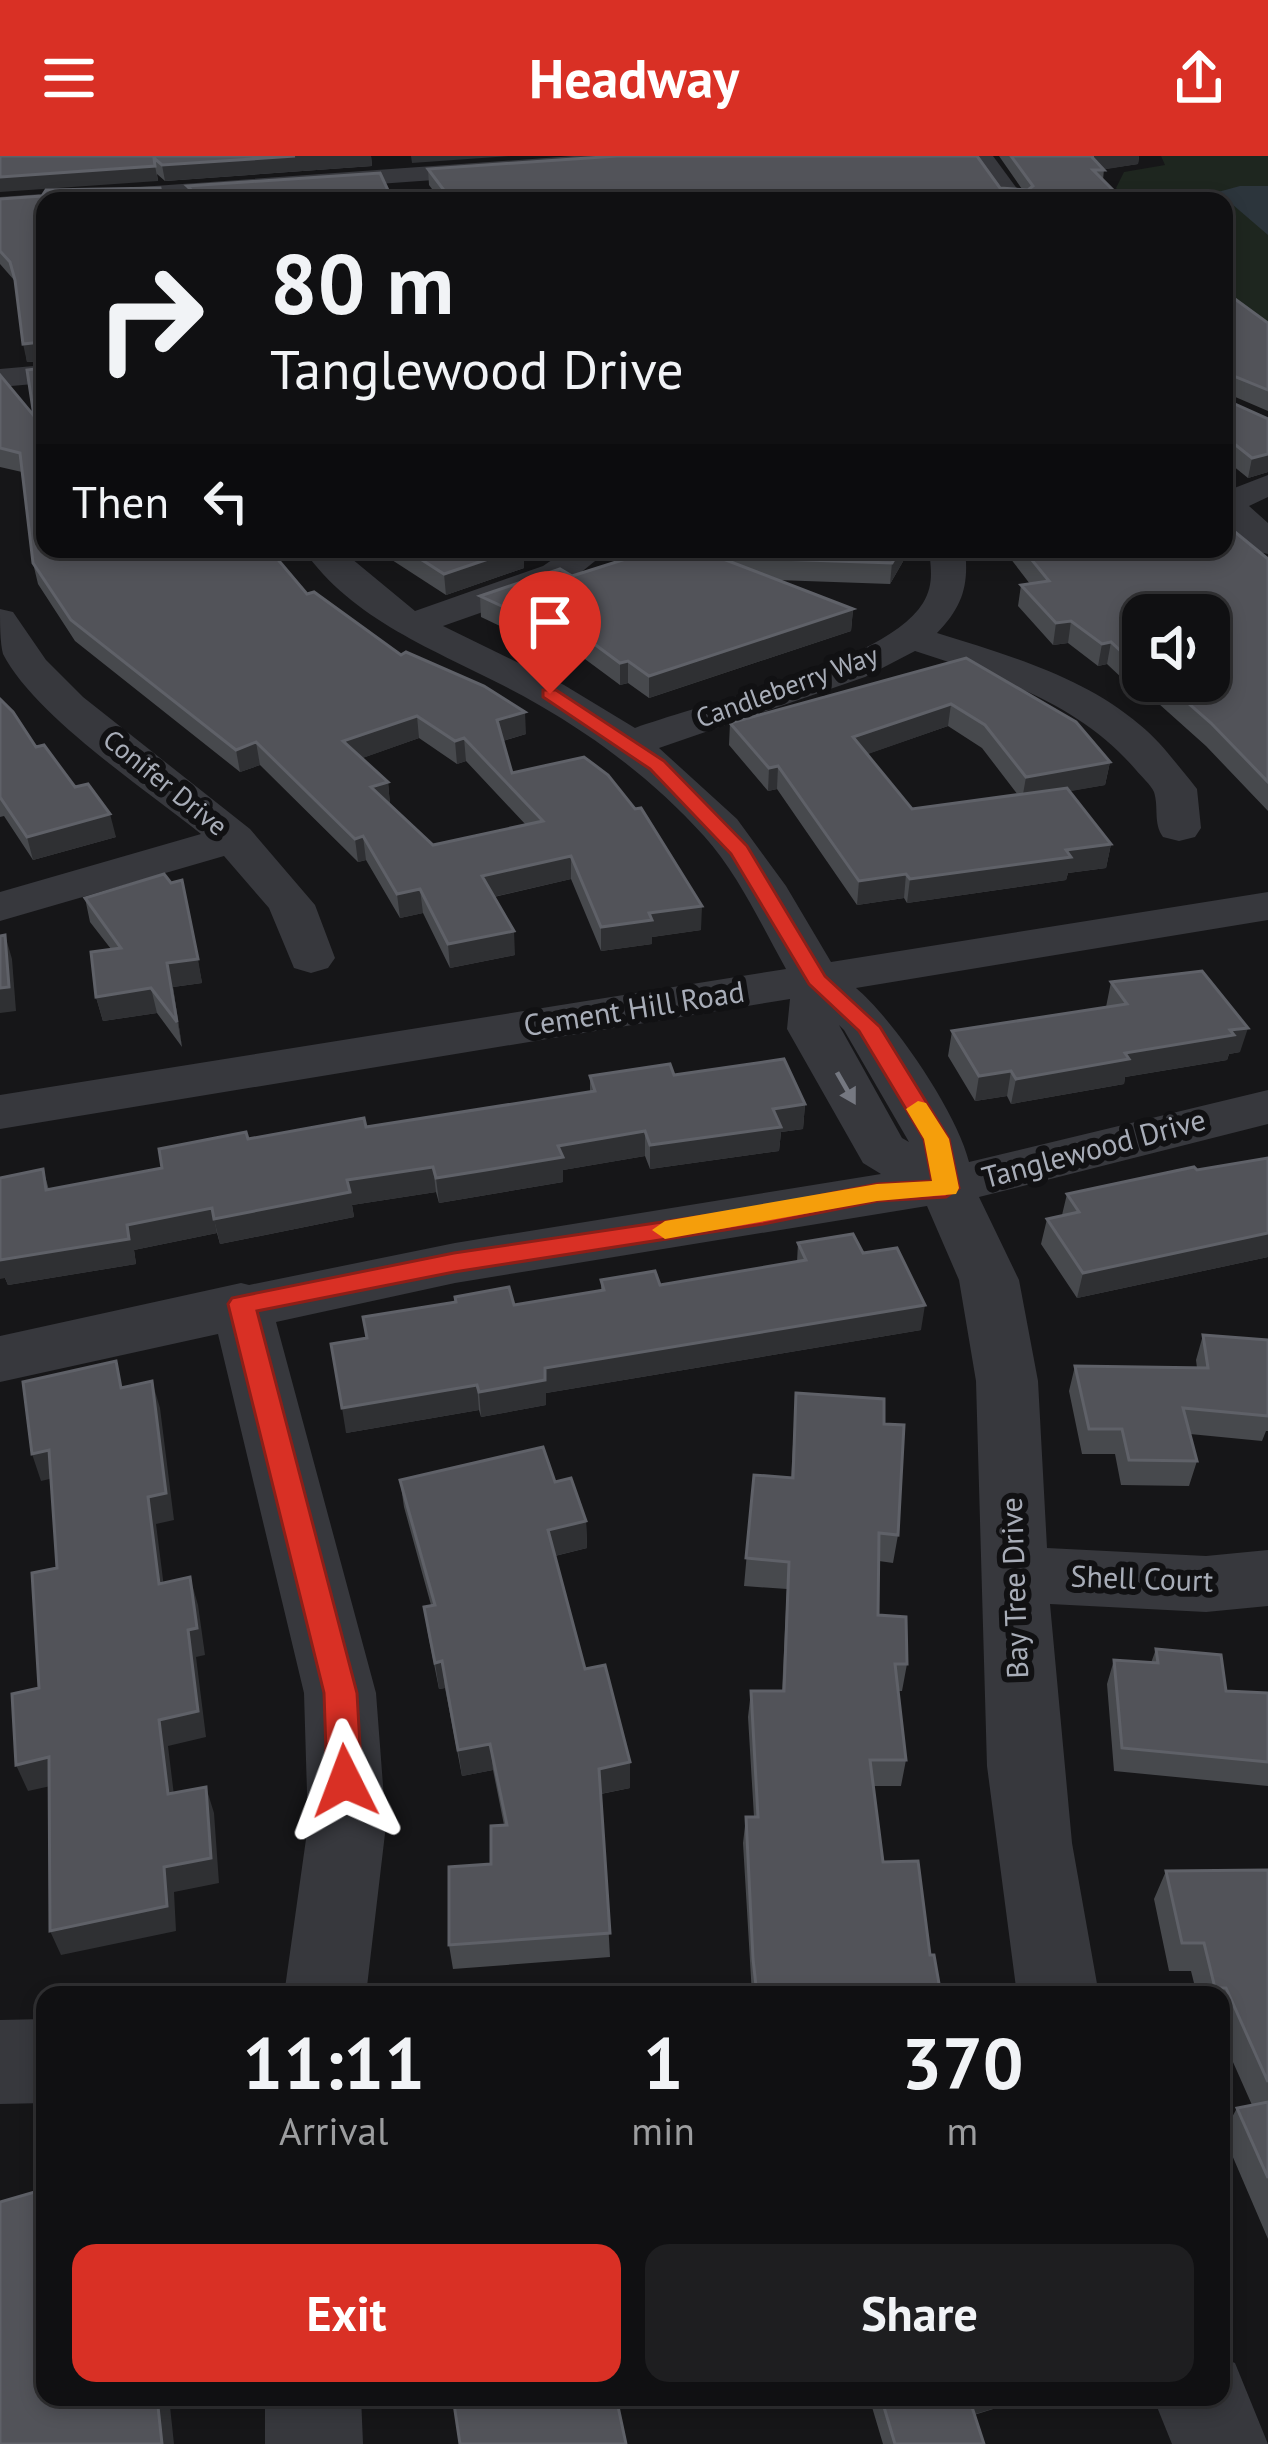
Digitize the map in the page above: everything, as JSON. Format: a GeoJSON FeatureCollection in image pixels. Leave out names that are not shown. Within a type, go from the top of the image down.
{"type":"FeatureCollection","features":[{"type":"Feature","properties":{"kind":"street"},"geometry":{"type":"LineString","coordinates":[[158,192],[671,156]]}},
{"type":"Feature","properties":{"kind":"street"},"geometry":{"type":"LineString","coordinates":[[981,156],[1007,192]]}},
{"type":"Feature","properties":{"kind":"street"},"geometry":{"type":"LineString","coordinates":[[593,159],[622,190]]}},
{"type":"Feature","properties":{"kind":"street"},"geometry":{"type":"LineString","coordinates":[[0,204],[36,201]]}},
{"type":"Feature","properties":{"kind":"street"},"geometry":{"type":"LineString","coordinates":[[0,378],[36,375]]}},
{"type":"Feature","properties":{"kind":"street"},"geometry":{"type":"LineString","coordinates":[[1233,500],[1268,484]]}},
{"type":"Feature","properties":{"kind":"street"},"geometry":{"type":"LineString","coordinates":[[1233,509],[1268,543]]}},
{"type":"Feature","properties":{"kind":"street"},"geometry":{"type":"LineString","coordinates":[[329,558],[410,625],[550,694],[631,744],[691,795],[740,851],[817,980],[813,1029],[882,1150],[946,1188]]}},
{"type":"Feature","properties":{"kind":"street"},"geometry":{"type":"LineString","coordinates":[[410,625],[556,574],[579,558]]}},
{"type":"Feature","properties":{"kind":"street","name":"Candleberry Way"},"geometry":{"type":"LineString","coordinates":[[631,744],[842,672],[911,637],[949,594],[950,558]]}},
{"type":"Feature","properties":{"kind":"street","name":"Conifer Drive"},"geometry":{"type":"LineString","coordinates":[[0,620],[32,668],[69,706],[234,839],[291,904],[311,958]]}},
{"type":"Feature","properties":{"kind":"street"},"geometry":{"type":"LineString","coordinates":[[911,637],[1012,668],[1100,713],[1130,737],[1175,789],[1179,827]]}},
{"type":"Feature","properties":{"kind":"street"},"geometry":{"type":"LineString","coordinates":[[0,907],[234,839]]}},
{"type":"Feature","properties":{"kind":"street","name":"Cement Hill Road"},"geometry":{"type":"LineString","coordinates":[[0,1112],[1268,906]]}},
{"type":"Feature","properties":{"kind":"street","name":"Tanglewood Drive"},"geometry":{"type":"LineString","coordinates":[[0,1359],[241,1304],[454,1263],[877,1193],[946,1188],[1177,1125],[1268,1107]]}},
{"type":"Feature","properties":{"kind":"street","name":"Bay Tree Drive"},"geometry":{"type":"LineString","coordinates":[[946,1188],[989,1280],[1000,1330],[1007,1382],[1021,1756],[1040,1912],[1056,1986]]}},
{"type":"Feature","properties":{"kind":"street"},"geometry":{"type":"LineString","coordinates":[[241,1304],[340,1693],[347,1825],[326,1986]]}},
{"type":"Feature","properties":{"kind":"street","name":"Shell Court"},"geometry":{"type":"LineString","coordinates":[[1016,1574],[1206,1584],[1268,1578]]}},
{"type":"Feature","properties":{"kind":"street"},"geometry":{"type":"LineString","coordinates":[[0,2062],[36,2061]]}},
{"type":"Feature","properties":{"kind":"street"},"geometry":{"type":"LineString","coordinates":[[313,2406],[314,2444]]}},
{"type":"Feature","properties":{"kind":"street"},"geometry":{"type":"LineString","coordinates":[[1205,2406],[1221,2444]]}},
{"type":"Feature","properties":{"kind":"shaded area"},"geometry":{"type":"Polygon","coordinates":[[[1161,156],[1268,156],[1268,327],[1233,298],[1233,192],[1120,192],[1116,188],[1124,172],[1165,165],[1161,156]]]}},
{"type":"Feature","properties":{"kind":"shaded area"},"geometry":{"type":"Polygon","coordinates":[[[1268,186],[1268,235],[1233,205],[1233,192],[1218,192],[1268,186]]]}},
{"type":"Feature","properties":{"kind":"building"},"geometry":{"type":"Polygon","coordinates":[[[0,156],[295,156],[162,165],[154,158],[155,166],[0,177],[0,156]]]}},
{"type":"Feature","properties":{"kind":"building"},"geometry":{"type":"Polygon","coordinates":[[[617,156],[977,156],[1000,188],[1028,190],[1033,186],[1011,156],[1091,156],[1104,170],[1093,170],[1115,192],[445,192],[428,169],[617,156]]]}},
{"type":"Feature","properties":{"kind":"building"},"geometry":{"type":"Polygon","coordinates":[[[380,173],[389,192],[194,192],[187,186],[380,173]]]}},
{"type":"Feature","properties":{"kind":"building"},"geometry":{"type":"Polygon","coordinates":[[[160,188],[161,192],[45,192],[160,188]]]}},
{"type":"Feature","properties":{"kind":"building"},"geometry":{"type":"Polygon","coordinates":[[[36,196],[36,343],[23,344],[15,280],[10,262],[0,251],[0,199],[36,196]]]}},
{"type":"Feature","properties":{"kind":"building"},"geometry":{"type":"Polygon","coordinates":[[[1233,298],[1268,323],[1268,390],[1233,376],[1233,298]]]}},
{"type":"Feature","properties":{"kind":"building"},"geometry":{"type":"Polygon","coordinates":[[[36,369],[36,558],[277,558],[307,594],[314,592],[401,655],[406,652],[484,686],[525,712],[497,720],[512,773],[584,757],[608,775],[635,809],[641,808],[702,906],[649,913],[652,920],[601,927],[571,856],[482,876],[514,931],[448,944],[420,889],[397,894],[363,836],[355,839],[256,742],[236,750],[71,620],[33,563],[20,453],[0,448],[0,375],[34,416],[27,370],[36,369]],[[417,716],[343,741],[388,782],[371,787],[433,845],[543,821],[464,738],[455,741],[417,716]]]}},
{"type":"Feature","properties":{"kind":"building"},"geometry":{"type":"Polygon","coordinates":[[[1233,403],[1268,419],[1268,454],[1252,458],[1233,443],[1233,403]]]}},
{"type":"Feature","properties":{"kind":"building"},"geometry":{"type":"Polygon","coordinates":[[[1233,530],[1268,559],[1268,782],[1187,702],[1230,702],[1230,594],[1122,594],[1122,652],[1071,621],[1056,623],[1021,585],[1049,581],[1030,558],[1233,558],[1233,530]]]}},
{"type":"Feature","properties":{"kind":"building"},"geometry":{"type":"Polygon","coordinates":[[[419,558],[491,558],[444,574],[419,558]]]}},
{"type":"Feature","properties":{"kind":"building"},"geometry":{"type":"Polygon","coordinates":[[[629,558],[721,558],[853,609],[649,676],[628,661],[620,663],[566,623],[551,629],[480,596],[560,569],[572,576],[629,558]]]}},
{"type":"Feature","properties":{"kind":"building"},"geometry":{"type":"Polygon","coordinates":[[[747,558],[895,558],[892,563],[747,558]]]}},
{"type":"Feature","properties":{"kind":"building"},"geometry":{"type":"Polygon","coordinates":[[[966,658],[1076,722],[1110,762],[1026,777],[985,725],[951,704],[853,737],[912,809],[1067,788],[1111,844],[1066,850],[1071,857],[910,879],[906,874],[859,881],[778,766],[769,768],[730,723],[966,658]]]}},
{"type":"Feature","properties":{"kind":"building"},"geometry":{"type":"Polygon","coordinates":[[[0,699],[36,747],[44,745],[75,787],[88,784],[110,814],[27,837],[0,797],[0,699]]]}},
{"type":"Feature","properties":{"kind":"building"},"geometry":{"type":"Polygon","coordinates":[[[164,874],[171,883],[182,880],[198,959],[167,963],[177,1022],[151,988],[96,997],[91,952],[121,948],[85,898],[164,874]]]}},
{"type":"Feature","properties":{"kind":"building"},"geometry":{"type":"Polygon","coordinates":[[[5,935],[9,987],[0,988],[0,936],[5,935]]]}},
{"type":"Feature","properties":{"kind":"building"},"geometry":{"type":"Polygon","coordinates":[[[1202,971],[1248,1028],[1230,1030],[1234,1035],[1125,1053],[1129,1059],[1016,1079],[1011,1071],[979,1076],[952,1031],[1127,1004],[1111,982],[1202,971]]]}},
{"type":"Feature","properties":{"kind":"building"},"geometry":{"type":"Polygon","coordinates":[[[784,1059],[805,1104],[773,1109],[781,1127],[650,1145],[645,1131],[558,1146],[563,1157],[486,1170],[436,1178],[433,1167],[347,1180],[350,1192],[214,1219],[212,1208],[127,1225],[129,1239],[0,1260],[0,1178],[43,1169],[46,1190],[162,1168],[159,1149],[246,1132],[248,1139],[364,1118],[366,1127],[595,1091],[590,1076],[670,1064],[674,1075],[784,1059]]]}},
{"type":"Feature","properties":{"kind":"building"},"geometry":{"type":"Polygon","coordinates":[[[1268,1158],[1268,1233],[1083,1273],[1047,1219],[1079,1212],[1067,1194],[1194,1167],[1268,1158]]]}},
{"type":"Feature","properties":{"kind":"building"},"geometry":{"type":"Polygon","coordinates":[[[853,1234],[863,1253],[897,1248],[925,1305],[545,1368],[545,1380],[479,1392],[477,1385],[342,1408],[331,1344],[367,1338],[363,1317],[456,1302],[455,1297],[509,1287],[514,1305],[604,1290],[601,1280],[655,1271],[660,1285],[806,1260],[798,1243],[853,1234]]]}},
{"type":"Feature","properties":{"kind":"building"},"geometry":{"type":"Polygon","coordinates":[[[1203,1335],[1268,1340],[1268,1416],[1183,1408],[1197,1461],[1129,1460],[1122,1429],[1089,1429],[1075,1366],[1208,1368],[1203,1335]]]}},
{"type":"Feature","properties":{"kind":"building"},"geometry":{"type":"Polygon","coordinates":[[[116,1361],[121,1388],[152,1381],[166,1493],[148,1497],[159,1584],[190,1577],[197,1628],[188,1630],[198,1711],[159,1720],[168,1794],[206,1787],[211,1858],[164,1867],[167,1906],[50,1931],[49,1757],[16,1765],[12,1694],[39,1688],[32,1573],[57,1568],[49,1450],[32,1454],[23,1382],[116,1361]]]}},
{"type":"Feature","properties":{"kind":"building"},"geometry":{"type":"Polygon","coordinates":[[[796,1393],[884,1399],[884,1424],[904,1425],[898,1535],[879,1533],[878,1615],[906,1617],[907,1664],[895,1664],[906,1760],[870,1760],[883,1862],[918,1861],[930,1955],[934,1955],[939,1986],[756,1986],[746,1817],[758,1817],[751,1691],[784,1691],[789,1562],[746,1558],[754,1475],[793,1478],[796,1393]]]}},
{"type":"Feature","properties":{"kind":"building"},"geometry":{"type":"Polygon","coordinates":[[[543,1447],[555,1482],[571,1478],[586,1521],[548,1530],[585,1669],[605,1665],[630,1762],[599,1769],[610,1933],[449,1945],[449,1867],[491,1864],[491,1826],[507,1825],[490,1744],[458,1750],[442,1661],[435,1663],[424,1607],[435,1605],[400,1480],[543,1447]]]}},
{"type":"Feature","properties":{"kind":"building"},"geometry":{"type":"Polygon","coordinates":[[[1156,1649],[1221,1655],[1226,1691],[1268,1693],[1268,1762],[1122,1748],[1114,1660],[1158,1663],[1156,1649]]]}},
{"type":"Feature","properties":{"kind":"building"},"geometry":{"type":"Polygon","coordinates":[[[1268,1870],[1268,2082],[1230,1997],[1230,1986],[1215,1986],[1204,1943],[1182,1943],[1166,1871],[1268,1870]]]}},
{"type":"Feature","properties":{"kind":"building"},"geometry":{"type":"Polygon","coordinates":[[[1268,2102],[1268,2178],[1237,2108],[1268,2102]]]}},
{"type":"Feature","properties":{"kind":"building"},"geometry":{"type":"Polygon","coordinates":[[[36,2192],[36,2406],[158,2406],[162,2444],[0,2444],[0,2202],[36,2192]]]}},
{"type":"Feature","properties":{"kind":"building"},"geometry":{"type":"Polygon","coordinates":[[[454,2406],[618,2406],[626,2444],[460,2444],[454,2406]]]}},
{"type":"Feature","properties":{"kind":"building"},"geometry":{"type":"Polygon","coordinates":[[[884,2406],[972,2406],[984,2444],[895,2444],[884,2406]]]}},
{"type":"Feature","properties":{"kind":"slow traffic"},"geometry":{"type":"LineString","coordinates":[[665,1230],[877,1193],[946,1188],[936,1139],[918,1109]]}},
{"type":"Feature","properties":{"kind":"route"},"geometry":{"type":"LineString","coordinates":[[345,1781],[340,1693],[241,1304],[454,1263],[877,1193],[946,1188],[936,1139],[868,1027],[817,980],[740,851],[691,795],[657,765],[550,694]]}}]}
